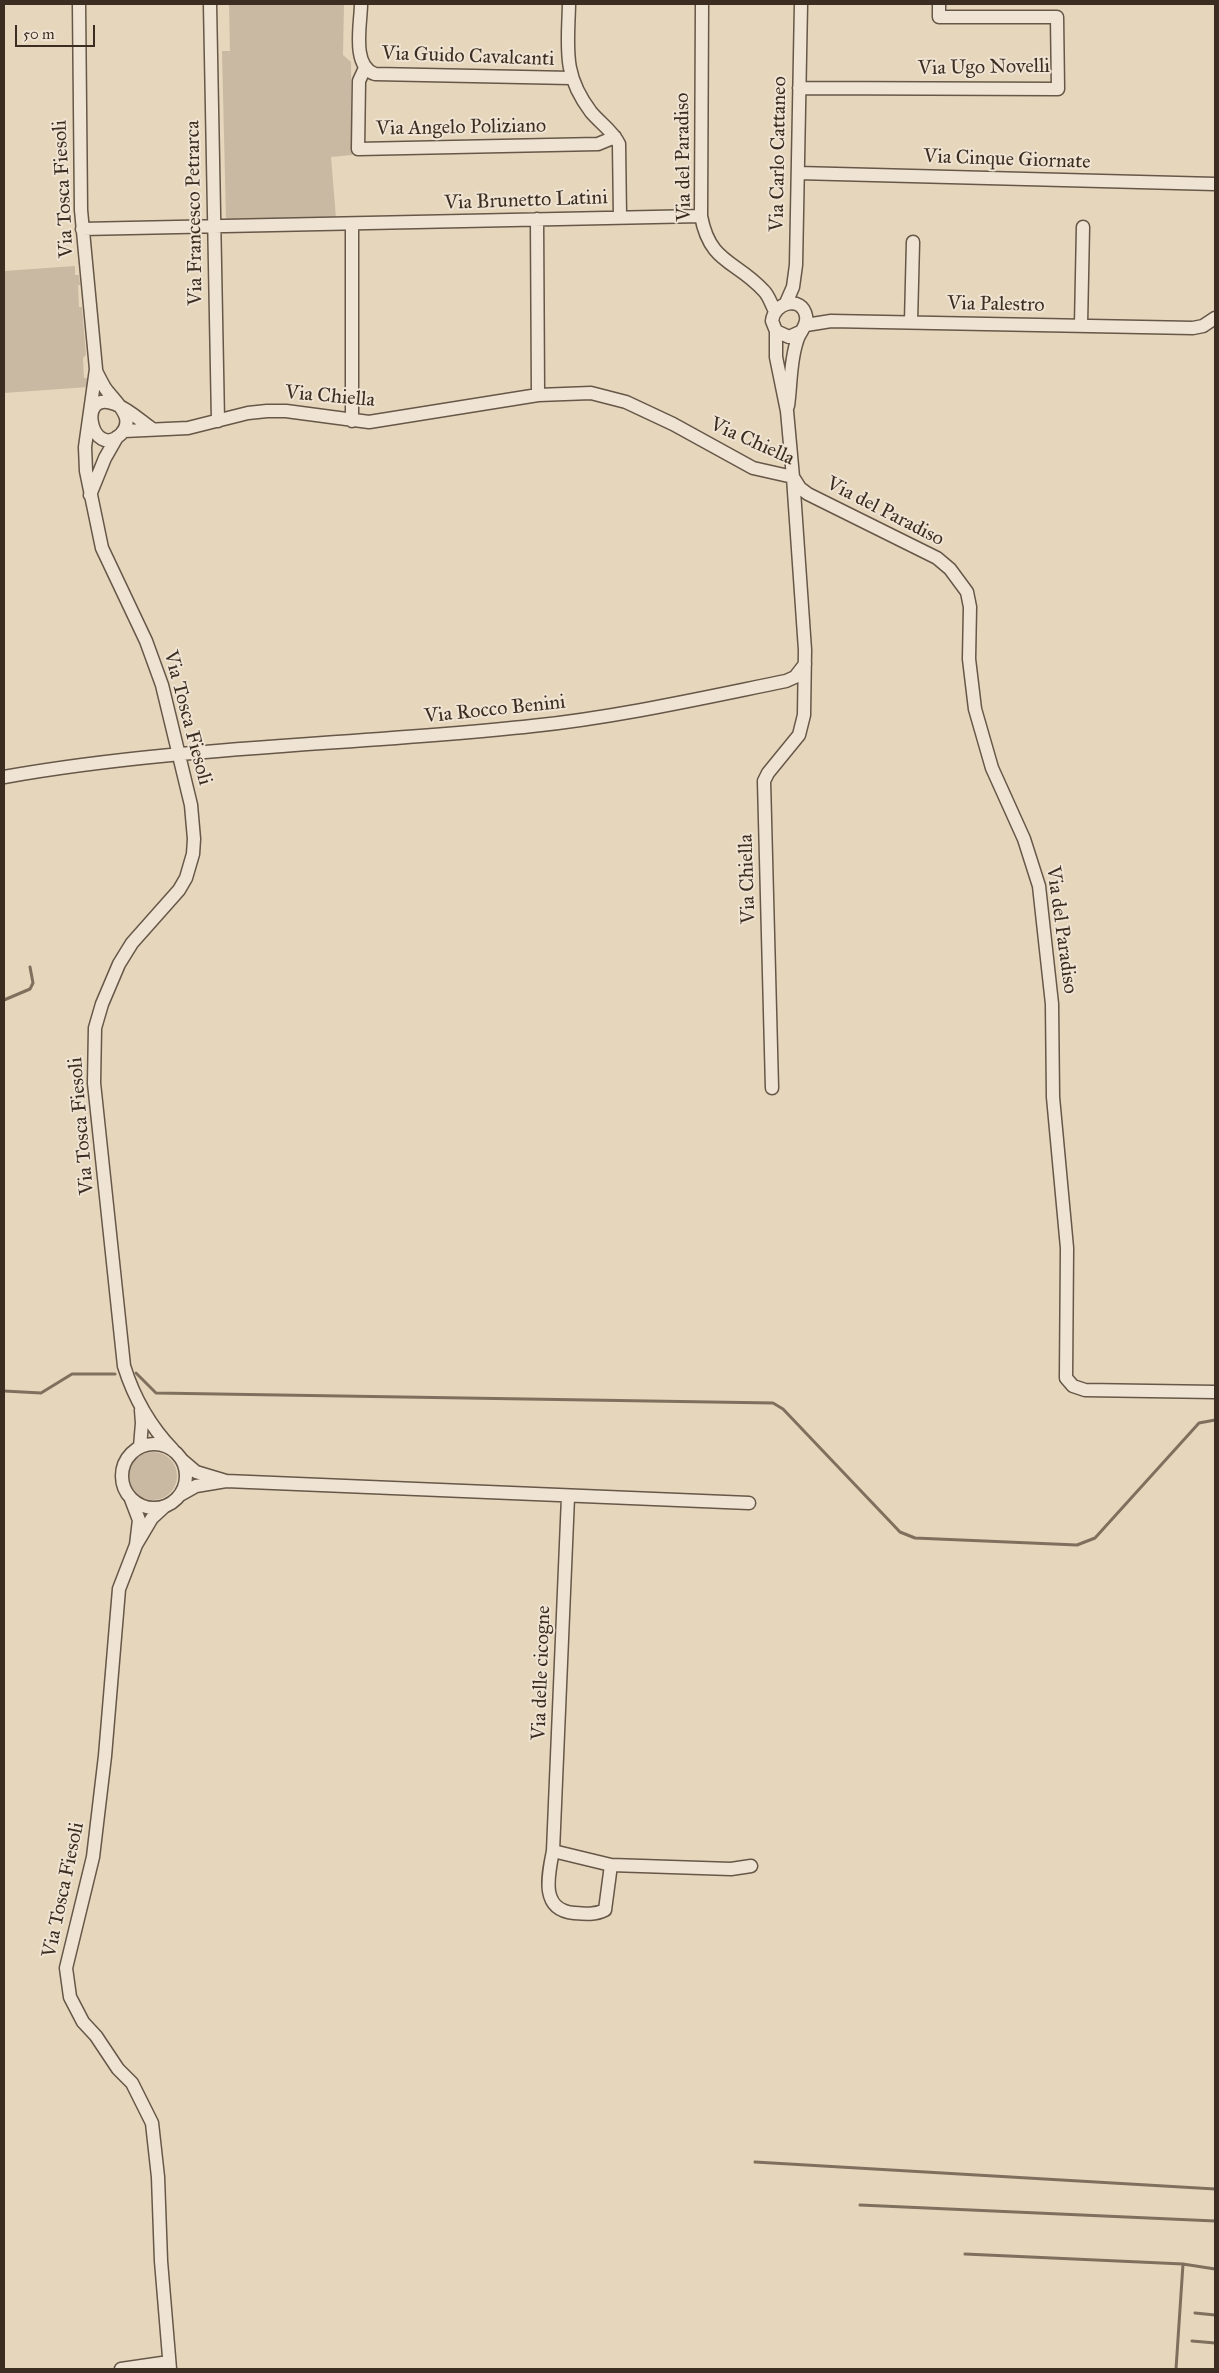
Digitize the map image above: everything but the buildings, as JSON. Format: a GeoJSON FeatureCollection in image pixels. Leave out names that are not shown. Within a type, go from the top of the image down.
{"type":"FeatureCollection","features":[{"type":"Feature","properties":{"kind":"street","name":"Via Tosca Fiesoli"},"geometry":{"type":"LineString","coordinates":[[79,4],[79,127],[82,229],[96,371],[85,461],[90,495],[102,548],[155,664],[194,822],[191,866],[179,890],[144,927],[119,964],[102,1004],[96,1028],[93,1054],[94,1083],[124,1366],[141,1408],[157,1433],[182,1459]]}},
{"type":"Feature","properties":{"kind":"street","name":"Via Francesco Petrarca"},"geometry":{"type":"LineString","coordinates":[[210,4],[218,421]]}},
{"type":"Feature","properties":{"kind":"street"},"geometry":{"type":"LineString","coordinates":[[361,4],[360,54],[365,68]]}},
{"type":"Feature","properties":{"kind":"street"},"geometry":{"type":"LineString","coordinates":[[569,4],[568,63],[571,78],[591,112],[615,137],[620,152],[620,217]]}},
{"type":"Feature","properties":{"kind":"street","name":"Via del Paradiso"},"geometry":{"type":"LineString","coordinates":[[702,4],[701,216],[707,239],[718,255],[764,291],[781,307],[772,321],[776,331],[777,365],[787,411],[793,477],[800,488],[808,494],[937,558],[950,569],[966,592],[970,608],[969,659],[975,709],[992,768],[1033,861],[1039,886],[1050,978],[1053,1097],[1067,1248],[1066,1378],[1073,1386],[1085,1390],[1215,1392]]}},
{"type":"Feature","properties":{"kind":"street","name":"Via Carlo Cattaneo"},"geometry":{"type":"LineString","coordinates":[[781,307],[793,287],[796,265],[801,4]]}},
{"type":"Feature","properties":{"kind":"street","name":"Via Ugo Novelli"},"geometry":{"type":"LineString","coordinates":[[800,88],[1058,89],[1057,17],[938,17],[939,4]]}},
{"type":"Feature","properties":{"kind":"street","name":"Via Guido Cavalcanti"},"geometry":{"type":"LineString","coordinates":[[365,68],[371,73],[380,75],[571,78]]}},
{"type":"Feature","properties":{"kind":"street","name":"Via Angelo Poliziano"},"geometry":{"type":"LineString","coordinates":[[365,68],[358,80],[358,148],[598,144],[615,137]]}},
{"type":"Feature","properties":{"kind":"street","name":"Via Cinque Giornate"},"geometry":{"type":"LineString","coordinates":[[798,173],[1215,184]]}},
{"type":"Feature","properties":{"kind":"street","name":"Via Brunetto Latini"},"geometry":{"type":"LineString","coordinates":[[82,229],[701,216]]}},
{"type":"Feature","properties":{"kind":"street"},"geometry":{"type":"LineString","coordinates":[[537,219],[538,396]]}},
{"type":"Feature","properties":{"kind":"street"},"geometry":{"type":"LineString","coordinates":[[352,224],[352,421]]}},
{"type":"Feature","properties":{"kind":"street"},"geometry":{"type":"LineString","coordinates":[[1081,325],[1083,227]]}},
{"type":"Feature","properties":{"kind":"street"},"geometry":{"type":"LineString","coordinates":[[911,322],[913,242]]}},
{"type":"Feature","properties":{"kind":"street"},"geometry":{"type":"LineString","coordinates":[[776,331],[789,337],[804,324],[799,306],[781,307]]}},
{"type":"Feature","properties":{"kind":"street","name":"Via Palestro"},"geometry":{"type":"LineString","coordinates":[[804,324],[830,321],[1193,328],[1214,320]]}},
{"type":"Feature","properties":{"kind":"street","name":"Via del Paradiso"},"geometry":{"type":"LineString","coordinates":[[787,411],[795,347],[804,324]]}},
{"type":"Feature","properties":{"kind":"street","name":"Via Tosca Fiesoli"},"geometry":{"type":"LineString","coordinates":[[96,371],[105,388],[123,410]]}},
{"type":"Feature","properties":{"kind":"street","name":"Via Chiella"},"geometry":{"type":"LineString","coordinates":[[120,434],[151,428],[180,429],[248,413],[286,411],[352,421],[389,420],[568,392],[607,395],[673,424],[753,468],[793,477],[805,664],[804,715],[799,736],[768,773],[764,782],[772,1088]]}},
{"type":"Feature","properties":{"kind":"street"},"geometry":{"type":"LineString","coordinates":[[120,434],[107,439],[98,435],[91,425],[90,417],[97,406],[105,403],[116,405],[151,428]]}},
{"type":"Feature","properties":{"kind":"street"},"geometry":{"type":"LineString","coordinates":[[90,495],[105,458],[120,434],[126,418],[123,410]]}},
{"type":"Feature","properties":{"kind":"street","name":"Via Rocco Benini"},"geometry":{"type":"LineString","coordinates":[[4,776],[106,761],[455,734],[559,723],[621,714],[786,681],[795,677],[805,664]]}},
{"type":"Feature","properties":{"kind":"street","name":"Via Tosca Fiesoli"},"geometry":{"type":"LineString","coordinates":[[136,1545],[139,1520],[132,1499],[124,1488],[123,1469],[131,1454],[140,1447],[141,1408]]}},
{"type":"Feature","properties":{"kind":"street"},"geometry":{"type":"LineString","coordinates":[[140,1447],[156,1444],[172,1450]]}},
{"type":"Feature","properties":{"kind":"street"},"geometry":{"type":"LineString","coordinates":[[182,1459],[196,1472],[226,1481]]}},
{"type":"Feature","properties":{"kind":"street"},"geometry":{"type":"LineString","coordinates":[[180,1495],[186,1482],[182,1459]]}},
{"type":"Feature","properties":{"kind":"street"},"geometry":{"type":"LineString","coordinates":[[180,1495],[196,1486],[226,1481],[568,1497],[749,1503]]}},
{"type":"Feature","properties":{"kind":"street","name":"Via Tosca Fiesoli"},"geometry":{"type":"LineString","coordinates":[[170,2366],[161,2261],[158,2177],[152,2124],[132,2082],[118,2069],[84,2022],[70,1997],[66,1968],[93,1857],[105,1756],[119,1589],[136,1545],[152,1518],[180,1495]]}},
{"type":"Feature","properties":{"kind":"street","name":"Via delle cicogne"},"geometry":{"type":"LineString","coordinates":[[568,1497],[553,1851],[549,1871],[550,1897],[554,1907],[562,1912],[596,1914],[605,1910],[611,1865]]}},
{"type":"Feature","properties":{"kind":"street"},"geometry":{"type":"LineString","coordinates":[[132,1499],[145,1507],[166,1506]]}},
{"type":"Feature","properties":{"kind":"street"},"geometry":{"type":"LineString","coordinates":[[553,1851],[611,1865],[731,1869],[751,1866]]}},
{"type":"Feature","properties":{"kind":"street"},"geometry":{"type":"LineString","coordinates":[[122,2369],[170,2366]]}},
{"type":"Feature","properties":{"kind":"shaded area"},"geometry":{"type":"Polygon","coordinates":[[[229,4],[344,4],[343,55],[351,62],[352,155],[331,157],[336,218],[226,220],[222,51],[230,51],[229,4]]]}},
{"type":"Feature","properties":{"kind":"shaded area"},"geometry":{"type":"Polygon","coordinates":[[[75,266],[75,275],[79,275],[79,307],[82,307],[86,355],[83,358],[84,378],[87,378],[88,387],[4,393],[4,271],[75,266]]]}},
{"type":"Feature","properties":{"kind":"shaded area"},"geometry":{"type":"Polygon","coordinates":[[[153,1452],[162,1454],[170,1459],[175,1467],[177,1476],[175,1485],[170,1493],[162,1498],[153,1500],[144,1498],[136,1493],[131,1485],[129,1476],[131,1467],[136,1459],[144,1454],[153,1452]]]}},
{"type":"Feature","properties":{"kind":"waterway"},"geometry":{"type":"LineString","coordinates":[[4,1000],[30,989],[33,983],[30,967]]}},
{"type":"Feature","properties":{"kind":"waterway"},"geometry":{"type":"LineString","coordinates":[[136,1373],[156,1393],[773,1403],[783,1409],[900,1532],[915,1538],[1077,1545],[1095,1538],[1199,1423],[1215,1420]]}},
{"type":"Feature","properties":{"kind":"waterway"},"geometry":{"type":"LineString","coordinates":[[4,1391],[41,1393],[72,1374],[115,1374]]}},
{"type":"Feature","properties":{"kind":"waterway"},"geometry":{"type":"LineString","coordinates":[[755,2162],[1215,2189]]}},
{"type":"Feature","properties":{"kind":"waterway"},"geometry":{"type":"LineString","coordinates":[[860,2205],[1215,2221]]}},
{"type":"Feature","properties":{"kind":"waterway"},"geometry":{"type":"LineString","coordinates":[[965,2254],[1183,2264],[1215,2269]]}},
{"type":"Feature","properties":{"kind":"waterway"},"geometry":{"type":"LineString","coordinates":[[1176,2369],[1183,2264]]}},
{"type":"Feature","properties":{"kind":"waterway"},"geometry":{"type":"LineString","coordinates":[[1195,2313],[1215,2315]]}},
{"type":"Feature","properties":{"kind":"waterway"},"geometry":{"type":"LineString","coordinates":[[1192,2341],[1215,2343]]}}]}
